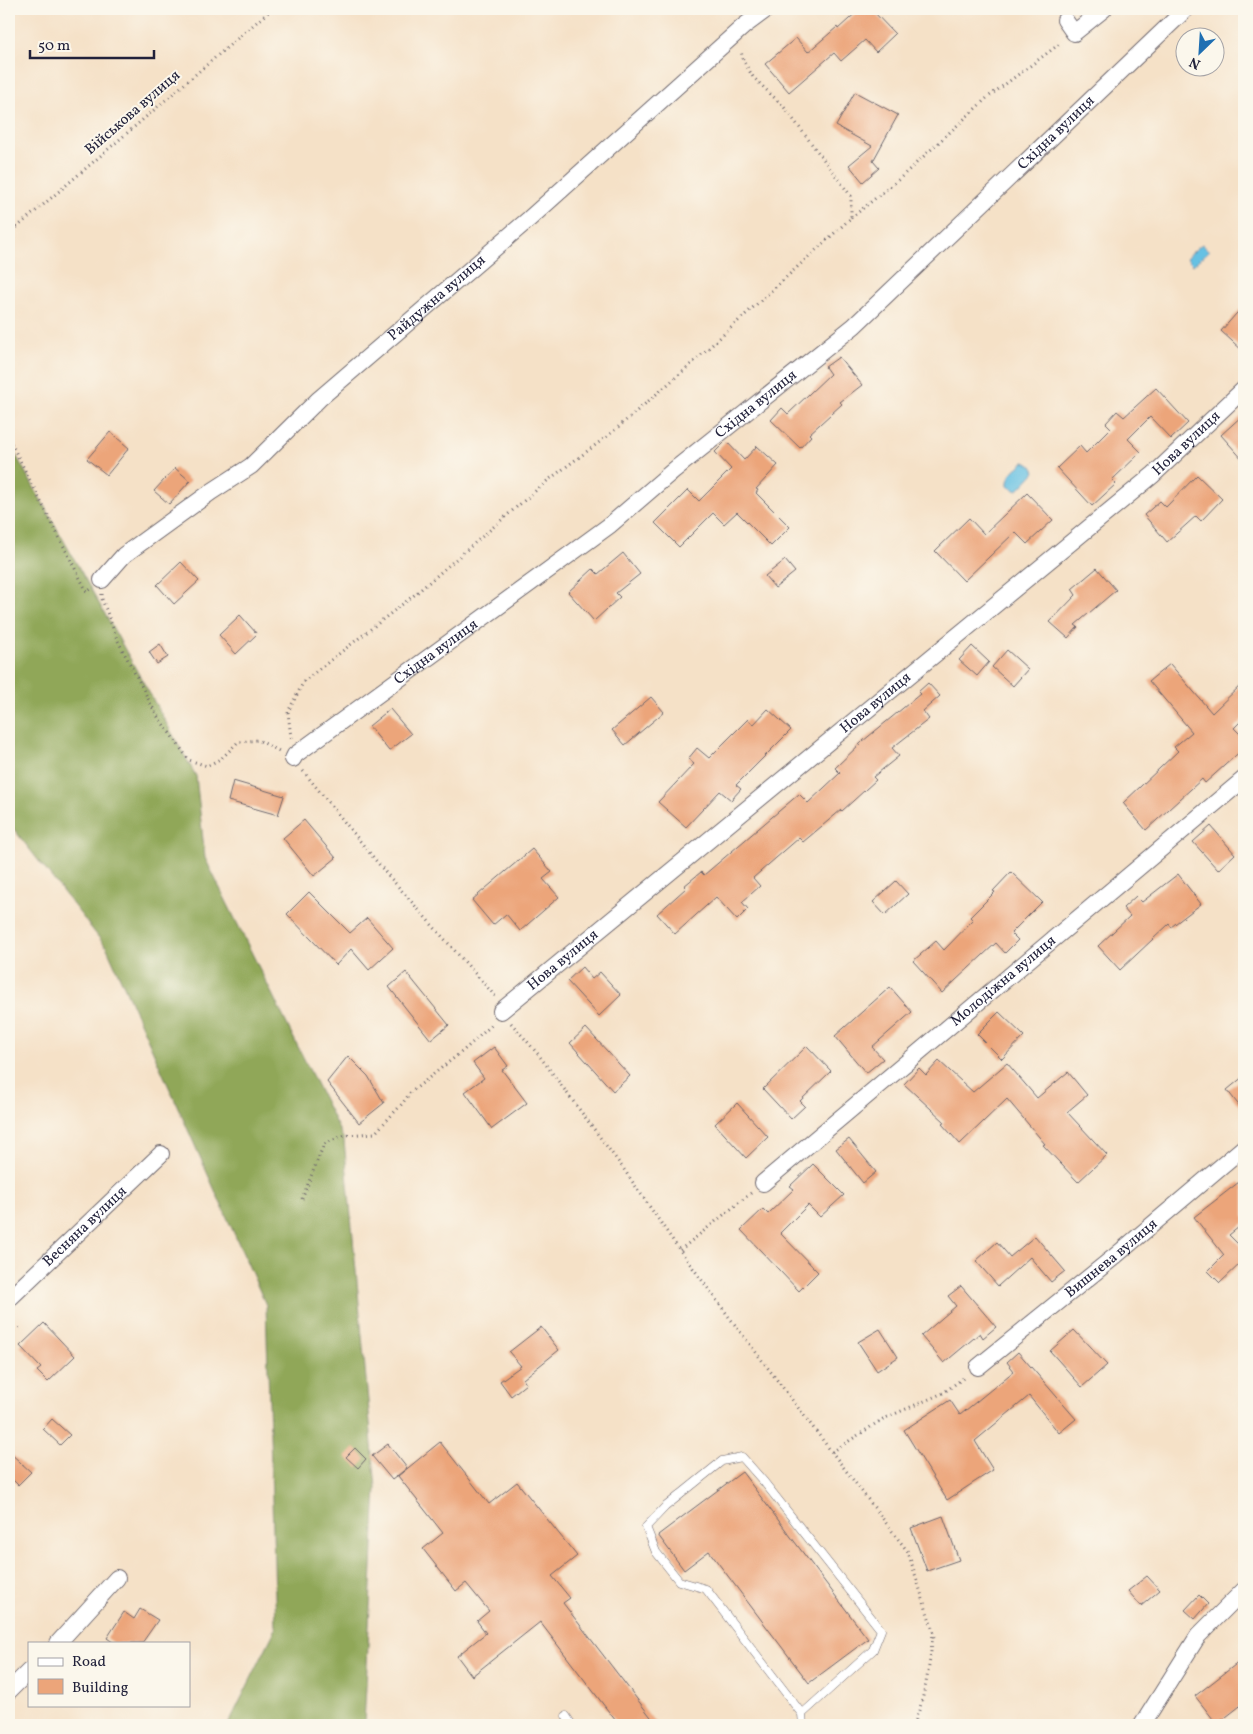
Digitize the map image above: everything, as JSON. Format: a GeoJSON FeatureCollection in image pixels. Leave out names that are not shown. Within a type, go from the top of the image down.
{"type":"FeatureCollection","features":[{"type":"Feature","properties":{"kind":"street","name":"Райдужна вулиця"},"geometry":{"type":"LineString","coordinates":[[102,580],[124,555],[211,492],[251,466],[319,399],[530,219],[744,26],[767,9]]}},
{"type":"Feature","properties":{"kind":"street"},"geometry":{"type":"LineString","coordinates":[[1069,27],[1104,9]]}},
{"type":"Feature","properties":{"kind":"street","name":"Східна вулиця"},"geometry":{"type":"LineString","coordinates":[[292,759],[610,525],[674,470],[854,326],[1186,9]]}},
{"type":"Feature","properties":{"kind":"street","name":"Нова вулиця"},"geometry":{"type":"LineString","coordinates":[[501,1011],[1153,475],[1244,388]]}},
{"type":"Feature","properties":{"kind":"street","name":"Молодіжна вулиця"},"geometry":{"type":"LineString","coordinates":[[763,1183],[1244,779]]}},
{"type":"Feature","properties":{"kind":"street","name":"Вишнева вулиця"},"geometry":{"type":"LineString","coordinates":[[978,1367],[1114,1257],[1244,1147]]}},
{"type":"Feature","properties":{"kind":"street","name":"Весняна вулиця"},"geometry":{"type":"LineString","coordinates":[[9,1299],[161,1154]]}},
{"type":"Feature","properties":{"kind":"street"},"geometry":{"type":"LineString","coordinates":[[59,1642],[117,1578]]}},
{"type":"Feature","properties":{"kind":"street"},"geometry":{"type":"LineString","coordinates":[[1142,1725],[1198,1636],[1244,1590]]}},
{"type":"Feature","properties":{"kind":"street"},"geometry":{"type":"LineString","coordinates":[[9,1691],[28,1673]]}},
{"type":"Feature","properties":{"kind":"lane"},"geometry":{"type":"LineString","coordinates":[[802,1714],[873,1650],[881,1630],[742,1457],[722,1461],[665,1507],[646,1527],[656,1552],[680,1581],[706,1589],[802,1714],[803,1725]]}},
{"type":"Feature","properties":{"kind":"lane"},"geometry":{"type":"LineString","coordinates":[[566,1716],[572,1725]]}},
{"type":"Feature","properties":{"kind":"path","name":"Військова вулиця"},"geometry":{"type":"LineString","coordinates":[[9,234],[272,9]]}},
{"type":"Feature","properties":{"kind":"path"},"geometry":{"type":"LineString","coordinates":[[744,26],[738,43],[743,60],[753,77],[784,107],[851,196],[851,218]]}},
{"type":"Feature","properties":{"kind":"path"},"geometry":{"type":"LineString","coordinates":[[292,759],[288,712],[304,681],[413,596],[689,366],[851,218],[898,180],[988,97],[1069,27]]}},
{"type":"Feature","properties":{"kind":"path"},"geometry":{"type":"LineString","coordinates":[[9,438],[87,592],[102,580]]}},
{"type":"Feature","properties":{"kind":"path"},"geometry":{"type":"LineString","coordinates":[[102,580],[102,599],[117,639],[156,714],[190,760],[207,766],[222,758],[238,742],[258,740],[292,759],[386,873],[497,998],[501,1011],[549,1070],[623,1168],[680,1250],[908,1552],[934,1635],[930,1669],[914,1725]]}},
{"type":"Feature","properties":{"kind":"path"},"geometry":{"type":"LineString","coordinates":[[302,1199],[324,1144],[345,1135],[374,1133],[410,1093],[493,1025],[501,1011]]}},
{"type":"Feature","properties":{"kind":"path"},"geometry":{"type":"LineString","coordinates":[[680,1250],[763,1183]]}},
{"type":"Feature","properties":{"kind":"path"},"geometry":{"type":"LineString","coordinates":[[9,1330],[23,1328]]}},
{"type":"Feature","properties":{"kind":"path"},"geometry":{"type":"LineString","coordinates":[[832,1452],[883,1419],[943,1393],[978,1367]]}},
{"type":"Feature","properties":{"kind":"green space"},"geometry":{"type":"Polygon","coordinates":[[[9,443],[196,776],[205,858],[344,1140],[376,1488],[364,1725],[228,1725],[276,1628],[266,1305],[107,948],[9,823],[9,443]]]}},
{"type":"Feature","properties":{"kind":"water"},"geometry":{"type":"Polygon","coordinates":[[[1202,244],[1209,251],[1193,265],[1186,258],[1202,244]]]}},
{"type":"Feature","properties":{"kind":"water"},"geometry":{"type":"Polygon","coordinates":[[[1024,462],[1031,465],[1035,472],[1017,491],[1008,486],[1008,482],[1013,472],[1024,462]]]}},
{"type":"Feature","properties":{"kind":"building"},"geometry":{"type":"Polygon","coordinates":[[[860,9],[871,9],[895,34],[876,52],[865,40],[841,61],[834,53],[789,92],[765,64],[796,38],[808,52],[860,9]]]}},
{"type":"Feature","properties":{"kind":"building"},"geometry":{"type":"Polygon","coordinates":[[[855,92],[898,115],[873,161],[879,168],[863,182],[849,165],[872,146],[836,126],[855,92]]]}},
{"type":"Feature","properties":{"kind":"building"},"geometry":{"type":"Polygon","coordinates":[[[1244,305],[1244,352],[1221,331],[1244,305]]]}},
{"type":"Feature","properties":{"kind":"building"},"geometry":{"type":"Polygon","coordinates":[[[839,357],[862,385],[840,402],[842,404],[809,434],[811,436],[800,448],[771,420],[782,408],[788,414],[830,374],[825,367],[839,357]]]}},
{"type":"Feature","properties":{"kind":"building"},"geometry":{"type":"Polygon","coordinates":[[[1156,388],[1188,423],[1171,439],[1150,417],[1128,439],[1141,452],[1112,480],[1116,484],[1092,506],[1057,468],[1080,446],[1086,453],[1111,428],[1106,423],[1117,411],[1124,417],[1156,388]]]}},
{"type":"Feature","properties":{"kind":"building"},"geometry":{"type":"Polygon","coordinates":[[[1244,414],[1244,461],[1221,435],[1244,414]]]}},
{"type":"Feature","properties":{"kind":"building"},"geometry":{"type":"Polygon","coordinates":[[[110,432],[129,448],[107,475],[87,459],[110,432]]]}},
{"type":"Feature","properties":{"kind":"building"},"geometry":{"type":"Polygon","coordinates":[[[726,441],[744,460],[757,446],[778,465],[756,489],[758,490],[756,493],[790,527],[771,546],[737,512],[724,524],[713,513],[679,547],[655,523],[688,490],[699,501],[731,469],[715,452],[726,441]]]}},
{"type":"Feature","properties":{"kind":"building"},"geometry":{"type":"Polygon","coordinates":[[[175,468],[190,481],[169,504],[154,491],[175,468]]]}},
{"type":"Feature","properties":{"kind":"building"},"geometry":{"type":"Polygon","coordinates":[[[1197,475],[1222,499],[1201,521],[1196,516],[1167,542],[1144,515],[1160,501],[1166,507],[1197,475]]]}},
{"type":"Feature","properties":{"kind":"building"},"geometry":{"type":"Polygon","coordinates":[[[1027,493],[1053,520],[1027,544],[1015,532],[964,581],[935,551],[969,518],[984,534],[1027,493]]]}},
{"type":"Feature","properties":{"kind":"building"},"geometry":{"type":"Polygon","coordinates":[[[623,553],[640,574],[616,593],[620,597],[594,621],[568,592],[593,569],[598,574],[623,553]]]}},
{"type":"Feature","properties":{"kind":"building"},"geometry":{"type":"Polygon","coordinates":[[[785,560],[795,572],[775,588],[765,576],[785,560]]]}},
{"type":"Feature","properties":{"kind":"building"},"geometry":{"type":"Polygon","coordinates":[[[181,562],[199,581],[174,604],[157,585],[181,562]]]}},
{"type":"Feature","properties":{"kind":"building"},"geometry":{"type":"Polygon","coordinates":[[[1097,568],[1116,590],[1075,625],[1078,627],[1068,638],[1050,622],[1076,595],[1072,589],[1097,568]]]}},
{"type":"Feature","properties":{"kind":"building"},"geometry":{"type":"Polygon","coordinates":[[[240,615],[257,634],[236,654],[219,635],[240,615]]]}},
{"type":"Feature","properties":{"kind":"building"},"geometry":{"type":"Polygon","coordinates":[[[160,644],[168,657],[157,664],[149,652],[160,644]]]}},
{"type":"Feature","properties":{"kind":"building"},"geometry":{"type":"Polygon","coordinates":[[[972,646],[989,662],[977,676],[959,660],[972,646]]]}},
{"type":"Feature","properties":{"kind":"building"},"geometry":{"type":"Polygon","coordinates":[[[1007,650],[1028,669],[1013,686],[992,667],[1007,650]]]}},
{"type":"Feature","properties":{"kind":"building"},"geometry":{"type":"Polygon","coordinates":[[[1170,664],[1212,713],[1244,682],[1244,718],[1234,728],[1244,738],[1244,748],[1205,783],[1202,779],[1146,830],[1123,803],[1178,751],[1174,747],[1192,732],[1149,681],[1170,664]]]}},
{"type":"Feature","properties":{"kind":"building"},"geometry":{"type":"Polygon","coordinates":[[[928,683],[940,696],[923,711],[929,719],[892,748],[899,756],[873,777],[876,780],[842,811],[803,842],[799,838],[753,878],[760,886],[742,902],[748,909],[737,920],[716,897],[675,934],[657,914],[686,888],[684,886],[701,872],[704,875],[799,794],[808,803],[840,773],[835,768],[863,741],[920,694],[918,692],[928,683]]]}},
{"type":"Feature","properties":{"kind":"building"},"geometry":{"type":"Polygon","coordinates":[[[651,697],[664,712],[625,745],[612,730],[651,697]]]}},
{"type":"Feature","properties":{"kind":"building"},"geometry":{"type":"Polygon","coordinates":[[[390,709],[411,734],[389,751],[369,726],[390,709]]]}},
{"type":"Feature","properties":{"kind":"building"},"geometry":{"type":"Polygon","coordinates":[[[768,709],[791,730],[736,785],[741,789],[731,800],[720,791],[686,827],[658,802],[694,764],[688,759],[697,748],[709,758],[748,719],[753,725],[768,709]]]}},
{"type":"Feature","properties":{"kind":"building"},"geometry":{"type":"Polygon","coordinates":[[[233,781],[284,796],[278,815],[228,801],[233,781]]]}},
{"type":"Feature","properties":{"kind":"building"},"geometry":{"type":"Polygon","coordinates":[[[304,820],[336,858],[314,876],[283,838],[304,820]]]}},
{"type":"Feature","properties":{"kind":"building"},"geometry":{"type":"Polygon","coordinates":[[[1211,826],[1235,854],[1218,870],[1193,842],[1211,826]]]}},
{"type":"Feature","properties":{"kind":"building"},"geometry":{"type":"Polygon","coordinates":[[[532,849],[552,872],[543,879],[559,897],[520,931],[506,914],[493,925],[472,900],[532,849]]]}},
{"type":"Feature","properties":{"kind":"building"},"geometry":{"type":"Polygon","coordinates":[[[1011,872],[1042,902],[1011,933],[1018,940],[1005,953],[996,943],[942,993],[913,961],[936,941],[944,950],[973,920],[970,917],[995,892],[993,891],[1011,872]]]}},
{"type":"Feature","properties":{"kind":"building"},"geometry":{"type":"Polygon","coordinates":[[[1178,874],[1201,904],[1171,927],[1169,924],[1120,970],[1098,946],[1130,916],[1123,908],[1136,896],[1142,902],[1178,874]]]}},
{"type":"Feature","properties":{"kind":"building"},"geometry":{"type":"Polygon","coordinates":[[[896,881],[908,894],[885,915],[873,902],[896,881]]]}},
{"type":"Feature","properties":{"kind":"building"},"geometry":{"type":"Polygon","coordinates":[[[309,892],[350,933],[367,918],[393,948],[369,970],[351,949],[336,965],[287,914],[309,892]]]}},
{"type":"Feature","properties":{"kind":"building"},"geometry":{"type":"Polygon","coordinates":[[[582,967],[592,979],[600,972],[621,995],[599,1016],[567,981],[582,967]]]}},
{"type":"Feature","properties":{"kind":"building"},"geometry":{"type":"Polygon","coordinates":[[[406,972],[449,1025],[431,1040],[389,987],[406,972]]]}},
{"type":"Feature","properties":{"kind":"building"},"geometry":{"type":"Polygon","coordinates":[[[890,987],[912,1012],[872,1047],[883,1059],[866,1073],[835,1036],[890,987]]]}},
{"type":"Feature","properties":{"kind":"building"},"geometry":{"type":"Polygon","coordinates":[[[999,1012],[1024,1036],[1002,1059],[977,1034],[999,1012]]]}},
{"type":"Feature","properties":{"kind":"building"},"geometry":{"type":"Polygon","coordinates":[[[586,1028],[630,1076],[613,1091],[570,1043],[586,1028]]]}},
{"type":"Feature","properties":{"kind":"building"},"geometry":{"type":"Polygon","coordinates":[[[807,1046],[831,1071],[800,1101],[805,1106],[791,1119],[763,1089],[807,1046]]]}},
{"type":"Feature","properties":{"kind":"building"},"geometry":{"type":"Polygon","coordinates":[[[494,1047],[508,1066],[502,1070],[527,1103],[492,1129],[465,1092],[484,1078],[473,1063],[494,1047]]]}},
{"type":"Feature","properties":{"kind":"building"},"geometry":{"type":"Polygon","coordinates":[[[348,1056],[368,1076],[384,1103],[359,1123],[327,1082],[348,1056]]]}},
{"type":"Feature","properties":{"kind":"building"},"geometry":{"type":"Polygon","coordinates":[[[939,1061],[973,1092],[1007,1063],[1037,1098],[1068,1072],[1087,1095],[1067,1112],[1107,1155],[1078,1182],[1043,1145],[1045,1144],[1007,1099],[960,1144],[942,1124],[945,1122],[904,1084],[919,1068],[926,1075],[939,1061]]]}},
{"type":"Feature","properties":{"kind":"building"},"geometry":{"type":"Polygon","coordinates":[[[1244,1076],[1244,1112],[1227,1090],[1244,1076]]]}},
{"type":"Feature","properties":{"kind":"building"},"geometry":{"type":"Polygon","coordinates":[[[737,1103],[768,1137],[746,1158],[715,1124],[737,1103]]]}},
{"type":"Feature","properties":{"kind":"building"},"geometry":{"type":"Polygon","coordinates":[[[849,1139],[876,1172],[863,1183],[836,1149],[849,1139]]]}},
{"type":"Feature","properties":{"kind":"building"},"geometry":{"type":"Polygon","coordinates":[[[813,1164],[844,1195],[820,1217],[808,1205],[780,1233],[818,1272],[799,1291],[741,1230],[763,1209],[768,1214],[794,1189],[790,1186],[813,1164]]]}},
{"type":"Feature","properties":{"kind":"building"},"geometry":{"type":"Polygon","coordinates":[[[1239,1182],[1244,1189],[1244,1223],[1229,1235],[1244,1250],[1244,1260],[1220,1283],[1208,1271],[1224,1255],[1194,1217],[1239,1182]]]}},
{"type":"Feature","properties":{"kind":"building"},"geometry":{"type":"Polygon","coordinates":[[[1035,1236],[1065,1271],[1051,1282],[1030,1257],[998,1286],[976,1261],[997,1242],[1010,1257],[1035,1236]]]}},
{"type":"Feature","properties":{"kind":"building"},"geometry":{"type":"Polygon","coordinates":[[[961,1286],[996,1327],[983,1338],[980,1333],[944,1363],[921,1336],[956,1306],[948,1296],[961,1286]]]}},
{"type":"Feature","properties":{"kind":"building"},"geometry":{"type":"Polygon","coordinates":[[[44,1323],[75,1356],[48,1382],[37,1371],[41,1368],[20,1346],[44,1323]]]}},
{"type":"Feature","properties":{"kind":"building"},"geometry":{"type":"Polygon","coordinates":[[[541,1327],[559,1350],[523,1379],[526,1384],[511,1396],[500,1381],[521,1366],[509,1352],[541,1327]]]}},
{"type":"Feature","properties":{"kind":"building"},"geometry":{"type":"Polygon","coordinates":[[[880,1329],[898,1357],[877,1371],[858,1342],[880,1329]]]}},
{"type":"Feature","properties":{"kind":"building"},"geometry":{"type":"Polygon","coordinates":[[[1074,1330],[1107,1365],[1082,1387],[1050,1351],[1074,1330]]]}},
{"type":"Feature","properties":{"kind":"building"},"geometry":{"type":"Polygon","coordinates":[[[1018,1352],[1076,1419],[1059,1433],[1029,1396],[975,1441],[993,1470],[947,1500],[904,1430],[950,1400],[960,1415],[1014,1371],[1007,1362],[1018,1352]]]}},
{"type":"Feature","properties":{"kind":"building"},"geometry":{"type":"Polygon","coordinates":[[[52,1419],[70,1435],[60,1445],[43,1429],[52,1419]]]}},
{"type":"Feature","properties":{"kind":"building"},"geometry":{"type":"Polygon","coordinates":[[[440,1442],[489,1504],[517,1482],[577,1556],[552,1576],[570,1598],[563,1603],[657,1725],[619,1725],[540,1622],[472,1676],[457,1656],[486,1633],[477,1621],[489,1611],[466,1583],[456,1591],[423,1549],[443,1533],[398,1476],[440,1442]]]}},
{"type":"Feature","properties":{"kind":"building"},"geometry":{"type":"Polygon","coordinates":[[[388,1444],[407,1468],[392,1480],[372,1456],[388,1444]]]}},
{"type":"Feature","properties":{"kind":"building"},"geometry":{"type":"Polygon","coordinates":[[[355,1448],[366,1459],[358,1468],[346,1457],[355,1448]]]}},
{"type":"Feature","properties":{"kind":"building"},"geometry":{"type":"Polygon","coordinates":[[[9,1452],[31,1472],[18,1485],[9,1476],[9,1452]]]}},
{"type":"Feature","properties":{"kind":"building"},"geometry":{"type":"Polygon","coordinates":[[[742,1472],[868,1639],[809,1683],[709,1551],[684,1570],[658,1535],[742,1472]]]}},
{"type":"Feature","properties":{"kind":"building"},"geometry":{"type":"Polygon","coordinates":[[[943,1516],[959,1560],[927,1571],[911,1528],[943,1516]]]}},
{"type":"Feature","properties":{"kind":"building"},"geometry":{"type":"Polygon","coordinates":[[[1147,1576],[1160,1590],[1141,1606],[1128,1591],[1147,1576]]]}},
{"type":"Feature","properties":{"kind":"building"},"geometry":{"type":"Polygon","coordinates":[[[1199,1595],[1208,1604],[1195,1619],[1185,1610],[1199,1595]]]}},
{"type":"Feature","properties":{"kind":"building"},"geometry":{"type":"Polygon","coordinates":[[[140,1609],[158,1620],[143,1642],[113,1642],[107,1638],[124,1612],[134,1619],[140,1609]]]}},
{"type":"Feature","properties":{"kind":"building"},"geometry":{"type":"Polygon","coordinates":[[[1244,1658],[1244,1703],[1217,1724],[1195,1696],[1244,1658]]]}}]}
